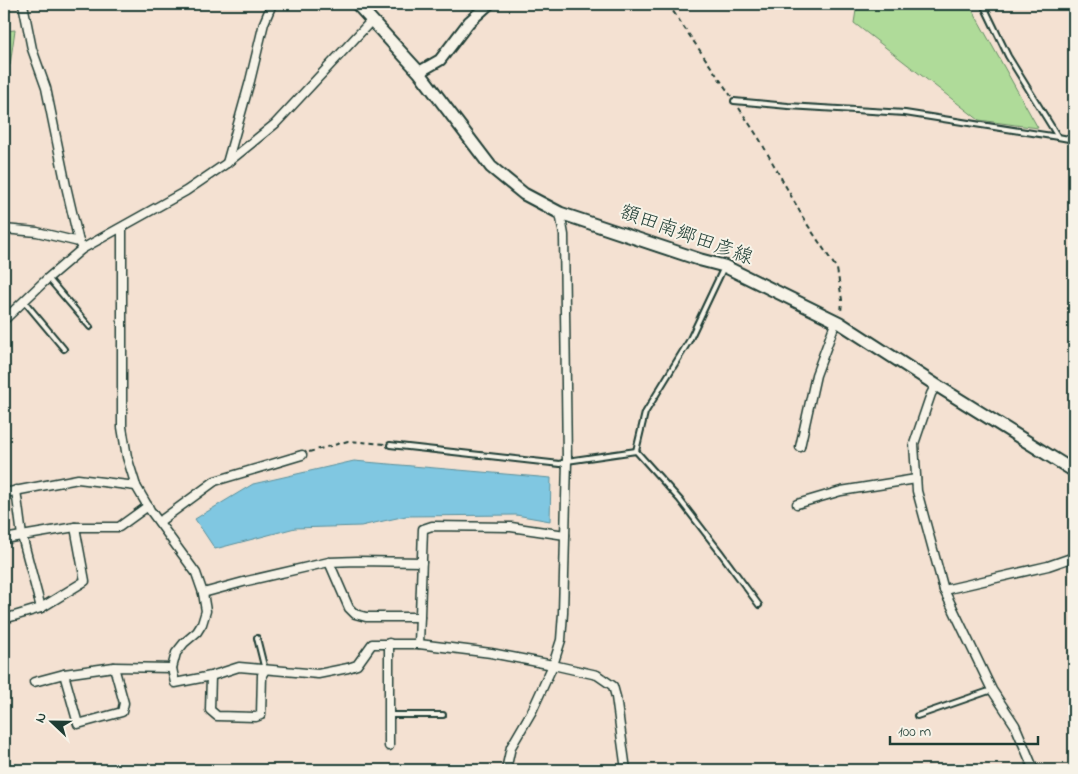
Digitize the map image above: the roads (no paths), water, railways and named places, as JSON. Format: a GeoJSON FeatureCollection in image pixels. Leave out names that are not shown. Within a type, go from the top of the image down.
{"type":"FeatureCollection","features":[{"type":"Feature","properties":{"kind":"main road","name":"額田南郷田彦線"},"geometry":{"type":"LineString","coordinates":[[357,4],[419,72],[491,167],[524,194],[560,213],[724,266],[838,322],[1074,471]]}},
{"type":"Feature","properties":{"kind":"street"},"geometry":{"type":"LineString","coordinates":[[23,4],[32,50],[46,88],[80,245]]}},
{"type":"Feature","properties":{"kind":"street"},"geometry":{"type":"LineString","coordinates":[[227,163],[264,22],[272,4]]}},
{"type":"Feature","properties":{"kind":"street"},"geometry":{"type":"LineString","coordinates":[[419,72],[440,60],[470,22],[489,4]]}},
{"type":"Feature","properties":{"kind":"street"},"geometry":{"type":"LineString","coordinates":[[4,320],[80,245],[122,228],[186,191],[227,163],[275,124],[372,20]]}},
{"type":"Feature","properties":{"kind":"street"},"geometry":{"type":"LineString","coordinates":[[506,770],[511,747],[532,711],[553,665],[561,640],[567,461],[564,235],[560,213]]}},
{"type":"Feature","properties":{"kind":"street"},"geometry":{"type":"LineString","coordinates":[[122,228],[122,428],[126,457],[136,486],[148,506],[196,573],[203,594],[206,612],[197,632],[176,653],[172,668],[175,683],[211,676],[239,667],[318,674],[348,668],[357,664],[372,644],[419,644],[491,652],[597,675],[613,686],[626,770]]}},
{"type":"Feature","properties":{"kind":"street"},"geometry":{"type":"LineString","coordinates":[[4,229],[37,232],[80,245]]}},
{"type":"Feature","properties":{"kind":"street"},"geometry":{"type":"LineString","coordinates":[[800,447],[816,375],[838,322]]}},
{"type":"Feature","properties":{"kind":"street"},"geometry":{"type":"LineString","coordinates":[[936,385],[930,394],[914,444],[917,491],[944,590],[992,690],[1015,725],[1034,770]]}},
{"type":"Feature","properties":{"kind":"street"},"geometry":{"type":"LineString","coordinates":[[159,522],[215,481],[302,454]]}},
{"type":"Feature","properties":{"kind":"street"},"geometry":{"type":"LineString","coordinates":[[4,493],[78,479],[136,486]]}},
{"type":"Feature","properties":{"kind":"street"},"geometry":{"type":"LineString","coordinates":[[797,504],[841,491],[916,479]]}},
{"type":"Feature","properties":{"kind":"street"},"geometry":{"type":"LineString","coordinates":[[16,490],[22,536],[41,608]]}},
{"type":"Feature","properties":{"kind":"street"},"geometry":{"type":"LineString","coordinates":[[4,539],[75,527],[119,527],[148,506]]}},
{"type":"Feature","properties":{"kind":"street"},"geometry":{"type":"LineString","coordinates":[[419,644],[423,529],[432,526],[511,527],[565,535]]}},
{"type":"Feature","properties":{"kind":"street"},"geometry":{"type":"LineString","coordinates":[[4,619],[41,608],[85,581],[75,527]]}},
{"type":"Feature","properties":{"kind":"street"},"geometry":{"type":"LineString","coordinates":[[944,590],[1048,566],[1074,557]]}},
{"type":"Feature","properties":{"kind":"street"},"geometry":{"type":"LineString","coordinates":[[203,594],[246,581],[329,562],[422,562]]}},
{"type":"Feature","properties":{"kind":"street"},"geometry":{"type":"LineString","coordinates":[[329,562],[349,608],[355,614],[366,618],[420,617]]}},
{"type":"Feature","properties":{"kind":"street"},"geometry":{"type":"LineString","coordinates":[[389,643],[390,746]]}},
{"type":"Feature","properties":{"kind":"street"},"geometry":{"type":"LineString","coordinates":[[34,682],[64,674],[114,667],[172,668]]}},
{"type":"Feature","properties":{"kind":"street"},"geometry":{"type":"LineString","coordinates":[[64,674],[78,724],[122,712],[124,703],[114,667]]}},
{"type":"Feature","properties":{"kind":"street"},"geometry":{"type":"LineString","coordinates":[[211,676],[210,710],[216,716],[256,718],[262,715],[262,675],[265,670]]}},
{"type":"Feature","properties":{"kind":"lane"},"geometry":{"type":"LineString","coordinates":[[983,4],[1008,56],[1058,137]]}},
{"type":"Feature","properties":{"kind":"lane"},"geometry":{"type":"LineString","coordinates":[[734,101],[905,113],[1074,140]]}},
{"type":"Feature","properties":{"kind":"lane"},"geometry":{"type":"LineString","coordinates":[[636,451],[645,413],[689,341],[724,266]]}},
{"type":"Feature","properties":{"kind":"lane"},"geometry":{"type":"LineString","coordinates":[[48,278],[90,327]]}},
{"type":"Feature","properties":{"kind":"lane"},"geometry":{"type":"LineString","coordinates":[[24,301],[64,349]]}},
{"type":"Feature","properties":{"kind":"lane"},"geometry":{"type":"LineString","coordinates":[[390,445],[560,464],[567,461],[636,451]]}},
{"type":"Feature","properties":{"kind":"lane"},"geometry":{"type":"LineString","coordinates":[[636,451],[680,500],[759,605]]}},
{"type":"Feature","properties":{"kind":"lane"},"geometry":{"type":"LineString","coordinates":[[257,638],[265,670]]}},
{"type":"Feature","properties":{"kind":"lane"},"geometry":{"type":"LineString","coordinates":[[917,716],[992,690]]}},
{"type":"Feature","properties":{"kind":"lane"},"geometry":{"type":"LineString","coordinates":[[389,716],[443,715]]}},
{"type":"Feature","properties":{"kind":"water"},"geometry":{"type":"Polygon","coordinates":[[[354,461],[551,478],[550,521],[516,515],[406,516],[361,526],[295,528],[215,549],[195,519],[253,484],[354,461]]]}}]}
